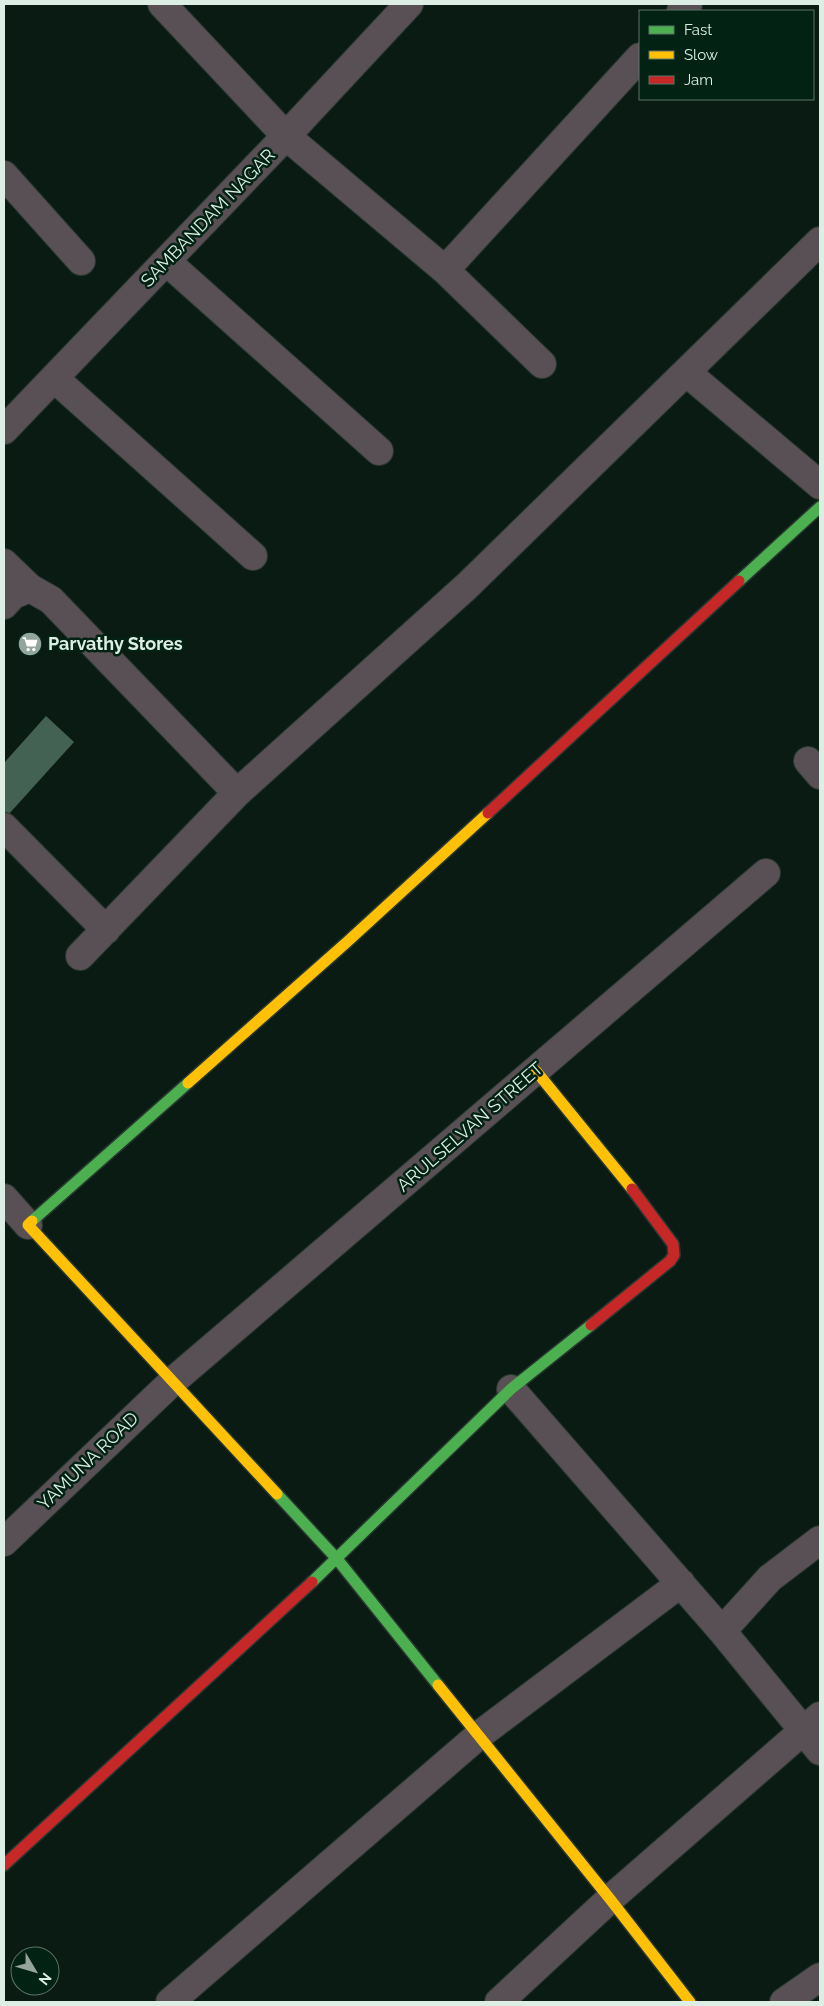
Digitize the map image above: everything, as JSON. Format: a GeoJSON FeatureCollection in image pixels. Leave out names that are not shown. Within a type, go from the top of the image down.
{"type":"FeatureCollection","features":[{"type":"Feature","properties":{"kind":"street"},"geometry":{"type":"LineString","coordinates":[[162,4],[286,136],[445,270],[542,364]]}},
{"type":"Feature","properties":{"kind":"street","name":"SAMBANDAM NAGAR"},"geometry":{"type":"LineString","coordinates":[[4,430],[286,136],[409,4]]}},
{"type":"Feature","properties":{"kind":"street"},"geometry":{"type":"LineString","coordinates":[[445,270],[639,57]]}},
{"type":"Feature","properties":{"kind":"street"},"geometry":{"type":"LineString","coordinates":[[4,175],[81,261]]}},
{"type":"Feature","properties":{"kind":"street"},"geometry":{"type":"LineString","coordinates":[[80,956],[237,793],[467,586],[820,241]]}},
{"type":"Feature","properties":{"kind":"street"},"geometry":{"type":"LineString","coordinates":[[166,261],[379,451]]}},
{"type":"Feature","properties":{"kind":"street"},"geometry":{"type":"LineString","coordinates":[[686,372],[820,485]]}},
{"type":"Feature","properties":{"kind":"street"},"geometry":{"type":"LineString","coordinates":[[54,378],[253,556]]}},
{"type":"Feature","properties":{"kind":"street"},"geometry":{"type":"LineString","coordinates":[[28,1225],[346,942],[820,507]]}},
{"type":"Feature","properties":{"kind":"street"},"geometry":{"type":"LineString","coordinates":[[4,563],[30,588],[51,600],[237,793]]}},
{"type":"Feature","properties":{"kind":"street"},"geometry":{"type":"LineString","coordinates":[[4,605],[13,595],[30,588]]}},
{"type":"Feature","properties":{"kind":"street"},"geometry":{"type":"LineString","coordinates":[[4,826],[106,930]]}},
{"type":"Feature","properties":{"kind":"street","name":"ARULSELVAN STREET"},"geometry":{"type":"LineString","coordinates":[[173,1381],[766,873]]}},
{"type":"Feature","properties":{"kind":"street"},"geometry":{"type":"LineString","coordinates":[[4,1865],[337,1559],[511,1388],[670,1261],[674,1255],[673,1244],[652,1214],[536,1071]]}},
{"type":"Feature","properties":{"kind":"street"},"geometry":{"type":"LineString","coordinates":[[4,1198],[337,1559],[610,1899],[690,2002]]}},
{"type":"Feature","properties":{"kind":"street","name":"YAMUNA ROAD"},"geometry":{"type":"LineString","coordinates":[[5,1539],[173,1381]]}},
{"type":"Feature","properties":{"kind":"street"},"geometry":{"type":"LineString","coordinates":[[499,2002],[610,1899],[815,1733],[722,1631],[511,1388]]}},
{"type":"Feature","properties":{"kind":"street"},"geometry":{"type":"LineString","coordinates":[[722,1631],[770,1578],[820,1540]]}},
{"type":"Feature","properties":{"kind":"street"},"geometry":{"type":"LineString","coordinates":[[170,2002],[478,1736],[681,1583]]}},
{"type":"Feature","properties":{"kind":"street"},"geometry":{"type":"LineString","coordinates":[[784,2002],[820,1977]]}},
{"type":"Feature","properties":{"kind":"building"},"geometry":{"type":"Polygon","coordinates":[[[46,716],[74,742],[8,815],[4,812],[4,763],[46,716]]]}},
{"type":"Feature","properties":{"kind":"traffic: fast"},"geometry":{"type":"LineString","coordinates":[[739,581],[820,507]]}},
{"type":"Feature","properties":{"kind":"traffic: fast"},"geometry":{"type":"LineString","coordinates":[[32,1221],[188,1083]]}},
{"type":"Feature","properties":{"kind":"traffic: fast"},"geometry":{"type":"LineString","coordinates":[[312,1582],[511,1389],[591,1325]]}},
{"type":"Feature","properties":{"kind":"traffic: fast"},"geometry":{"type":"LineString","coordinates":[[277,1494],[337,1559],[438,1685]]}},
{"type":"Feature","properties":{"kind":"traffic: slow"},"geometry":{"type":"LineString","coordinates":[[188,1083],[347,942],[488,813]]}},
{"type":"Feature","properties":{"kind":"traffic: slow"},"geometry":{"type":"LineString","coordinates":[[536,1071],[632,1189]]}},
{"type":"Feature","properties":{"kind":"traffic: slow"},"geometry":{"type":"LineString","coordinates":[[32,1221],[28,1225],[277,1494]]}},
{"type":"Feature","properties":{"kind":"traffic: slow"},"geometry":{"type":"LineString","coordinates":[[438,1685],[690,2002]]}},
{"type":"Feature","properties":{"kind":"traffic: jam"},"geometry":{"type":"LineString","coordinates":[[488,813],[739,581]]}},
{"type":"Feature","properties":{"kind":"traffic: jam"},"geometry":{"type":"LineString","coordinates":[[591,1325],[670,1261],[674,1255],[673,1244],[632,1189]]}},
{"type":"Feature","properties":{"kind":"traffic: jam"},"geometry":{"type":"LineString","coordinates":[[4,1865],[312,1582]]}},
{"type":"Feature","properties":{"kind":"place","name":"Parvathy Stores"},"geometry":{"type":"Point","coordinates":[30,644]}}]}
